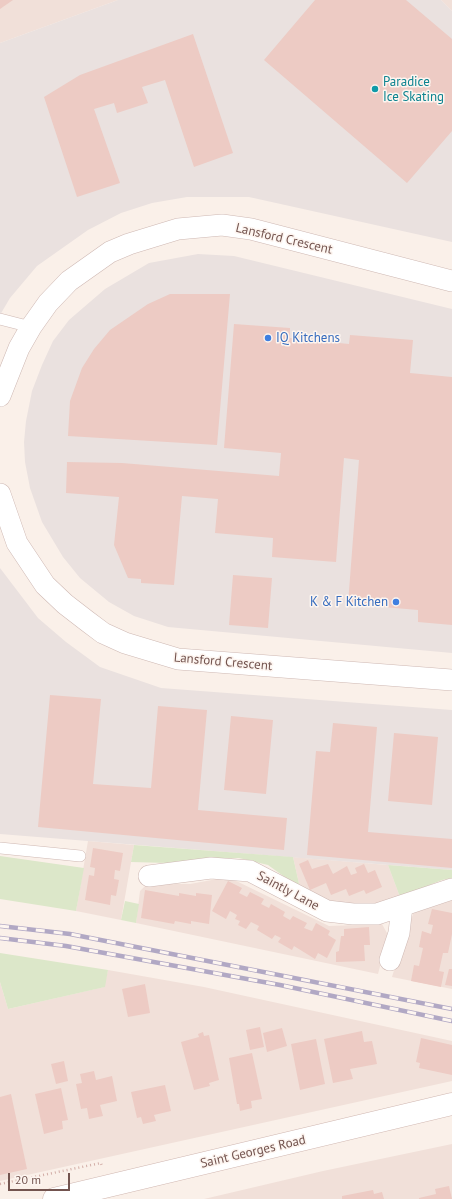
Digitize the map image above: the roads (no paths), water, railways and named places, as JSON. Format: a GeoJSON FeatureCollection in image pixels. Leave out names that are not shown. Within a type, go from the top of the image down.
{"type":"FeatureCollection","features":[{"type":"Feature","properties":{"kind":"main road","name":"Saint Georges Road"},"geometry":{"type":"LineString","coordinates":[[54,1199],[452,1104]]}},
{"type":"Feature","properties":{"kind":"street","name":"Lansford Crescent"},"geometry":{"type":"LineString","coordinates":[[0,396],[19,348],[31,327],[48,303],[69,281],[110,252],[154,236],[198,226],[222,226],[251,229],[452,281]]}},
{"type":"Feature","properties":{"kind":"street","name":"Lansford Crescent"},"geometry":{"type":"LineString","coordinates":[[0,499],[17,543],[45,585],[65,604],[103,633],[125,643],[178,659],[452,680]]}},
{"type":"Feature","properties":{"kind":"street","name":"Saintly Lane"},"geometry":{"type":"LineString","coordinates":[[148,876],[211,868],[250,871],[327,911],[353,914],[377,914],[440,892],[452,890]]}},
{"type":"Feature","properties":{"kind":"street"},"geometry":{"type":"LineString","coordinates":[[390,960],[399,933],[402,906]]}},
{"type":"Feature","properties":{"kind":"lane"},"geometry":{"type":"LineString","coordinates":[[0,319],[31,327]]}},
{"type":"Feature","properties":{"kind":"lane"},"geometry":{"type":"LineString","coordinates":[[0,848],[80,856]]}},
{"type":"Feature","properties":{"kind":"railway"},"geometry":{"type":"LineString","coordinates":[[0,926],[70,934],[452,1009]]}},
{"type":"Feature","properties":{"kind":"railway"},"geometry":{"type":"LineString","coordinates":[[0,938],[66,946],[280,985],[452,1021]]}},
{"type":"Feature","properties":{"kind":"place","name":"Paradice Ice Skating"},"geometry":{"type":"Point","coordinates":[375,89]}},
{"type":"Feature","properties":{"kind":"place","name":"IQ Kitchens"},"geometry":{"type":"Point","coordinates":[268,338]}},
{"type":"Feature","properties":{"kind":"place","name":"K & F Kitchen"},"geometry":{"type":"Point","coordinates":[396,602]}}]}
